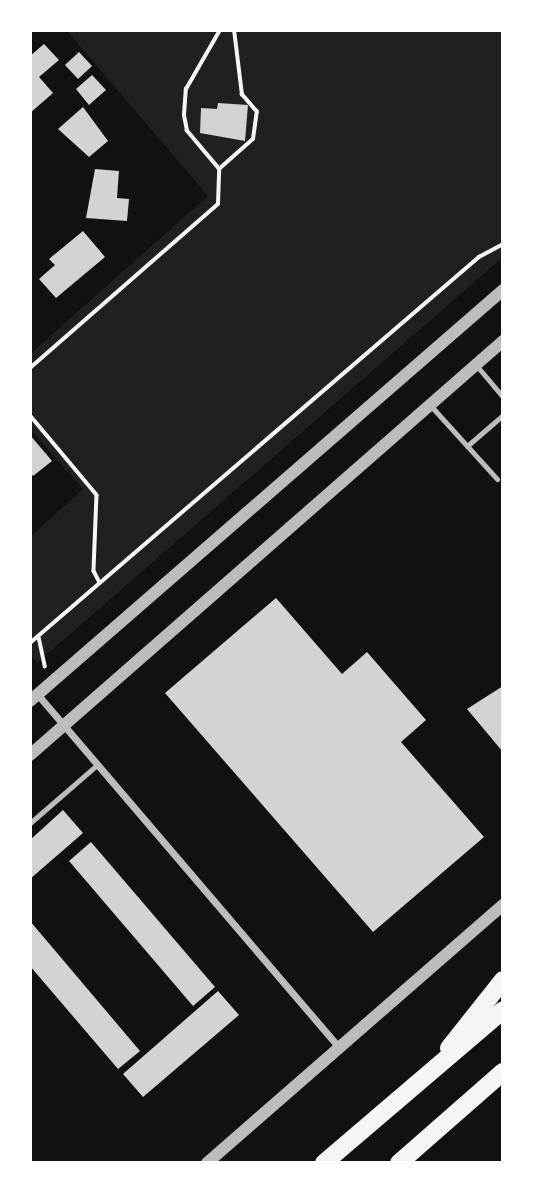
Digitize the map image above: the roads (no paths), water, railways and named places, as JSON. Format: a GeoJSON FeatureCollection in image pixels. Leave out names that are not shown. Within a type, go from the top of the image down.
{"type":"FeatureCollection","features":[{"type":"Feature","properties":{"kind":"highway"},"geometry":{"type":"LineString","coordinates":[[426,1078],[503,980]]}},
{"type":"Feature","properties":{"kind":"highway"},"geometry":{"type":"LineString","coordinates":[[324,1163],[503,1010]]}},
{"type":"Feature","properties":{"kind":"highway"},"geometry":{"type":"LineString","coordinates":[[399,1163],[503,1072]]}},
{"type":"Feature","properties":{"kind":"street"},"geometry":{"type":"LineString","coordinates":[[339,1048],[97,765],[34,698],[503,290]]}},
{"type":"Feature","properties":{"kind":"street"},"geometry":{"type":"LineString","coordinates":[[30,755],[503,341]]}},
{"type":"Feature","properties":{"kind":"street"},"geometry":{"type":"LineString","coordinates":[[207,1163],[503,905]]}},
{"type":"Feature","properties":{"kind":"lane"},"geometry":{"type":"LineString","coordinates":[[475,365],[503,397]]}},
{"type":"Feature","properties":{"kind":"lane"},"geometry":{"type":"LineString","coordinates":[[430,405],[498,480]]}},
{"type":"Feature","properties":{"kind":"lane"},"geometry":{"type":"LineString","coordinates":[[467,446],[503,415]]}},
{"type":"Feature","properties":{"kind":"lane"},"geometry":{"type":"LineString","coordinates":[[30,823],[97,765]]}}]}
